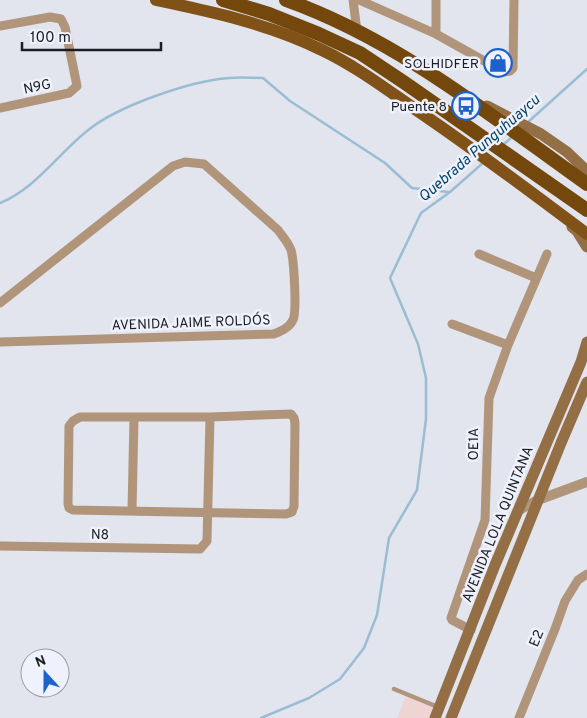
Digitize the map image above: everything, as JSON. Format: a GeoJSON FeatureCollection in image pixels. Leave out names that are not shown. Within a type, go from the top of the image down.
{"type":"FeatureCollection","features":[{"type":"Feature","properties":{"kind":"highway"},"geometry":{"type":"LineString","coordinates":[[223,0],[269,14],[360,53],[587,210]]}},
{"type":"Feature","properties":{"kind":"highway"},"geometry":{"type":"LineString","coordinates":[[286,0],[330,17],[400,54],[473,102],[587,184]]}},
{"type":"Feature","properties":{"kind":"main road"},"geometry":{"type":"LineString","coordinates":[[156,0],[226,14],[265,26],[323,50],[378,83],[486,158],[587,234]]}},
{"type":"Feature","properties":{"kind":"main road"},"geometry":{"type":"LineString","coordinates":[[433,75],[541,134],[567,152],[587,171]]}},
{"type":"Feature","properties":{"kind":"main road"},"geometry":{"type":"LineString","coordinates":[[504,171],[577,231],[587,247]]}},
{"type":"Feature","properties":{"kind":"main road","name":"AVENIDA LOLA QUINTANA"},"geometry":{"type":"LineString","coordinates":[[437,713],[581,362],[587,342]]}},
{"type":"Feature","properties":{"kind":"main road","name":"AVENIDA LOLA QUINTANA"},"geometry":{"type":"LineString","coordinates":[[510,571],[546,464],[587,360]]}},
{"type":"Feature","properties":{"kind":"main road","name":"AVENIDA LOLA QUINTANA"},"geometry":{"type":"LineString","coordinates":[[451,718],[587,382]]}},
{"type":"Feature","properties":{"kind":"street"},"geometry":{"type":"LineString","coordinates":[[353,0],[358,31]]}},
{"type":"Feature","properties":{"kind":"street"},"geometry":{"type":"LineString","coordinates":[[359,0],[436,34],[496,69],[508,72],[513,68],[514,0]]}},
{"type":"Feature","properties":{"kind":"street"},"geometry":{"type":"LineString","coordinates":[[436,0],[436,34]]}},
{"type":"Feature","properties":{"kind":"street","name":"N9G"},"geometry":{"type":"LineString","coordinates":[[0,26],[50,17],[61,19],[65,27],[77,86],[69,93],[0,108]]}},
{"type":"Feature","properties":{"kind":"street","name":"AVENIDA JAIME ROLDÓS"},"geometry":{"type":"LineString","coordinates":[[0,303],[173,166],[185,162],[204,164],[278,230],[287,241],[292,253],[296,312],[292,322],[286,328],[274,334],[0,342]]}},
{"type":"Feature","properties":{"kind":"street"},"geometry":{"type":"LineString","coordinates":[[479,254],[536,278]]}},
{"type":"Feature","properties":{"kind":"street","name":"OE1A"},"geometry":{"type":"LineString","coordinates":[[471,630],[452,620],[452,618],[485,520],[488,403],[508,345],[547,254]]}},
{"type":"Feature","properties":{"kind":"street"},"geometry":{"type":"LineString","coordinates":[[452,324],[508,345]]}},
{"type":"Feature","properties":{"kind":"street"},"geometry":{"type":"LineString","coordinates":[[291,414],[295,423],[294,506],[292,512],[286,514],[208,513],[73,510],[70,508],[68,504],[69,426],[80,417],[134,418],[210,418],[291,414]]}},
{"type":"Feature","properties":{"kind":"street"},"geometry":{"type":"LineString","coordinates":[[132,511],[134,418]]}},
{"type":"Feature","properties":{"kind":"street"},"geometry":{"type":"LineString","coordinates":[[208,513],[210,418]]}},
{"type":"Feature","properties":{"kind":"street"},"geometry":{"type":"LineString","coordinates":[[519,510],[538,500],[587,482]]}},
{"type":"Feature","properties":{"kind":"street","name":"N8"},"geometry":{"type":"LineString","coordinates":[[0,546],[200,549],[207,541],[208,513]]}},
{"type":"Feature","properties":{"kind":"street","name":"E2"},"geometry":{"type":"LineString","coordinates":[[519,718],[564,601],[578,580],[587,574]]}},
{"type":"Feature","properties":{"kind":"lane"},"geometry":{"type":"LineString","coordinates":[[394,690],[437,713]]}},
{"type":"Feature","properties":{"kind":"shaded area"},"geometry":{"type":"Polygon","coordinates":[[[406,696],[433,707],[429,718],[397,718],[406,696]]]}},
{"type":"Feature","properties":{"kind":"waterway","name":"Quebrada Punguhuaycu"},"geometry":{"type":"LineString","coordinates":[[527,123],[587,69]]}},
{"type":"Feature","properties":{"kind":"waterway"},"geometry":{"type":"LineString","coordinates":[[0,203],[24,189],[76,140],[116,113],[175,89],[229,78],[263,78],[290,101],[385,163],[412,188],[448,192]]}},
{"type":"Feature","properties":{"kind":"waterway","name":"Quebrada Punguhuaycu"},"geometry":{"type":"LineString","coordinates":[[503,145],[512,137]]}},
{"type":"Feature","properties":{"kind":"waterway","name":"Quebrada Punguhuaycu"},"geometry":{"type":"LineString","coordinates":[[261,718],[309,698],[340,679],[364,648],[377,615],[389,538],[417,490],[426,419],[426,378],[418,344],[390,278],[421,213],[450,192],[484,162]]}},
{"type":"Feature","properties":{"kind":"place","name":"SOLHIDFER"},"geometry":{"type":"Point","coordinates":[498,63]}},
{"type":"Feature","properties":{"kind":"place","name":"Puente 8"},"geometry":{"type":"Point","coordinates":[466,106]}}]}
